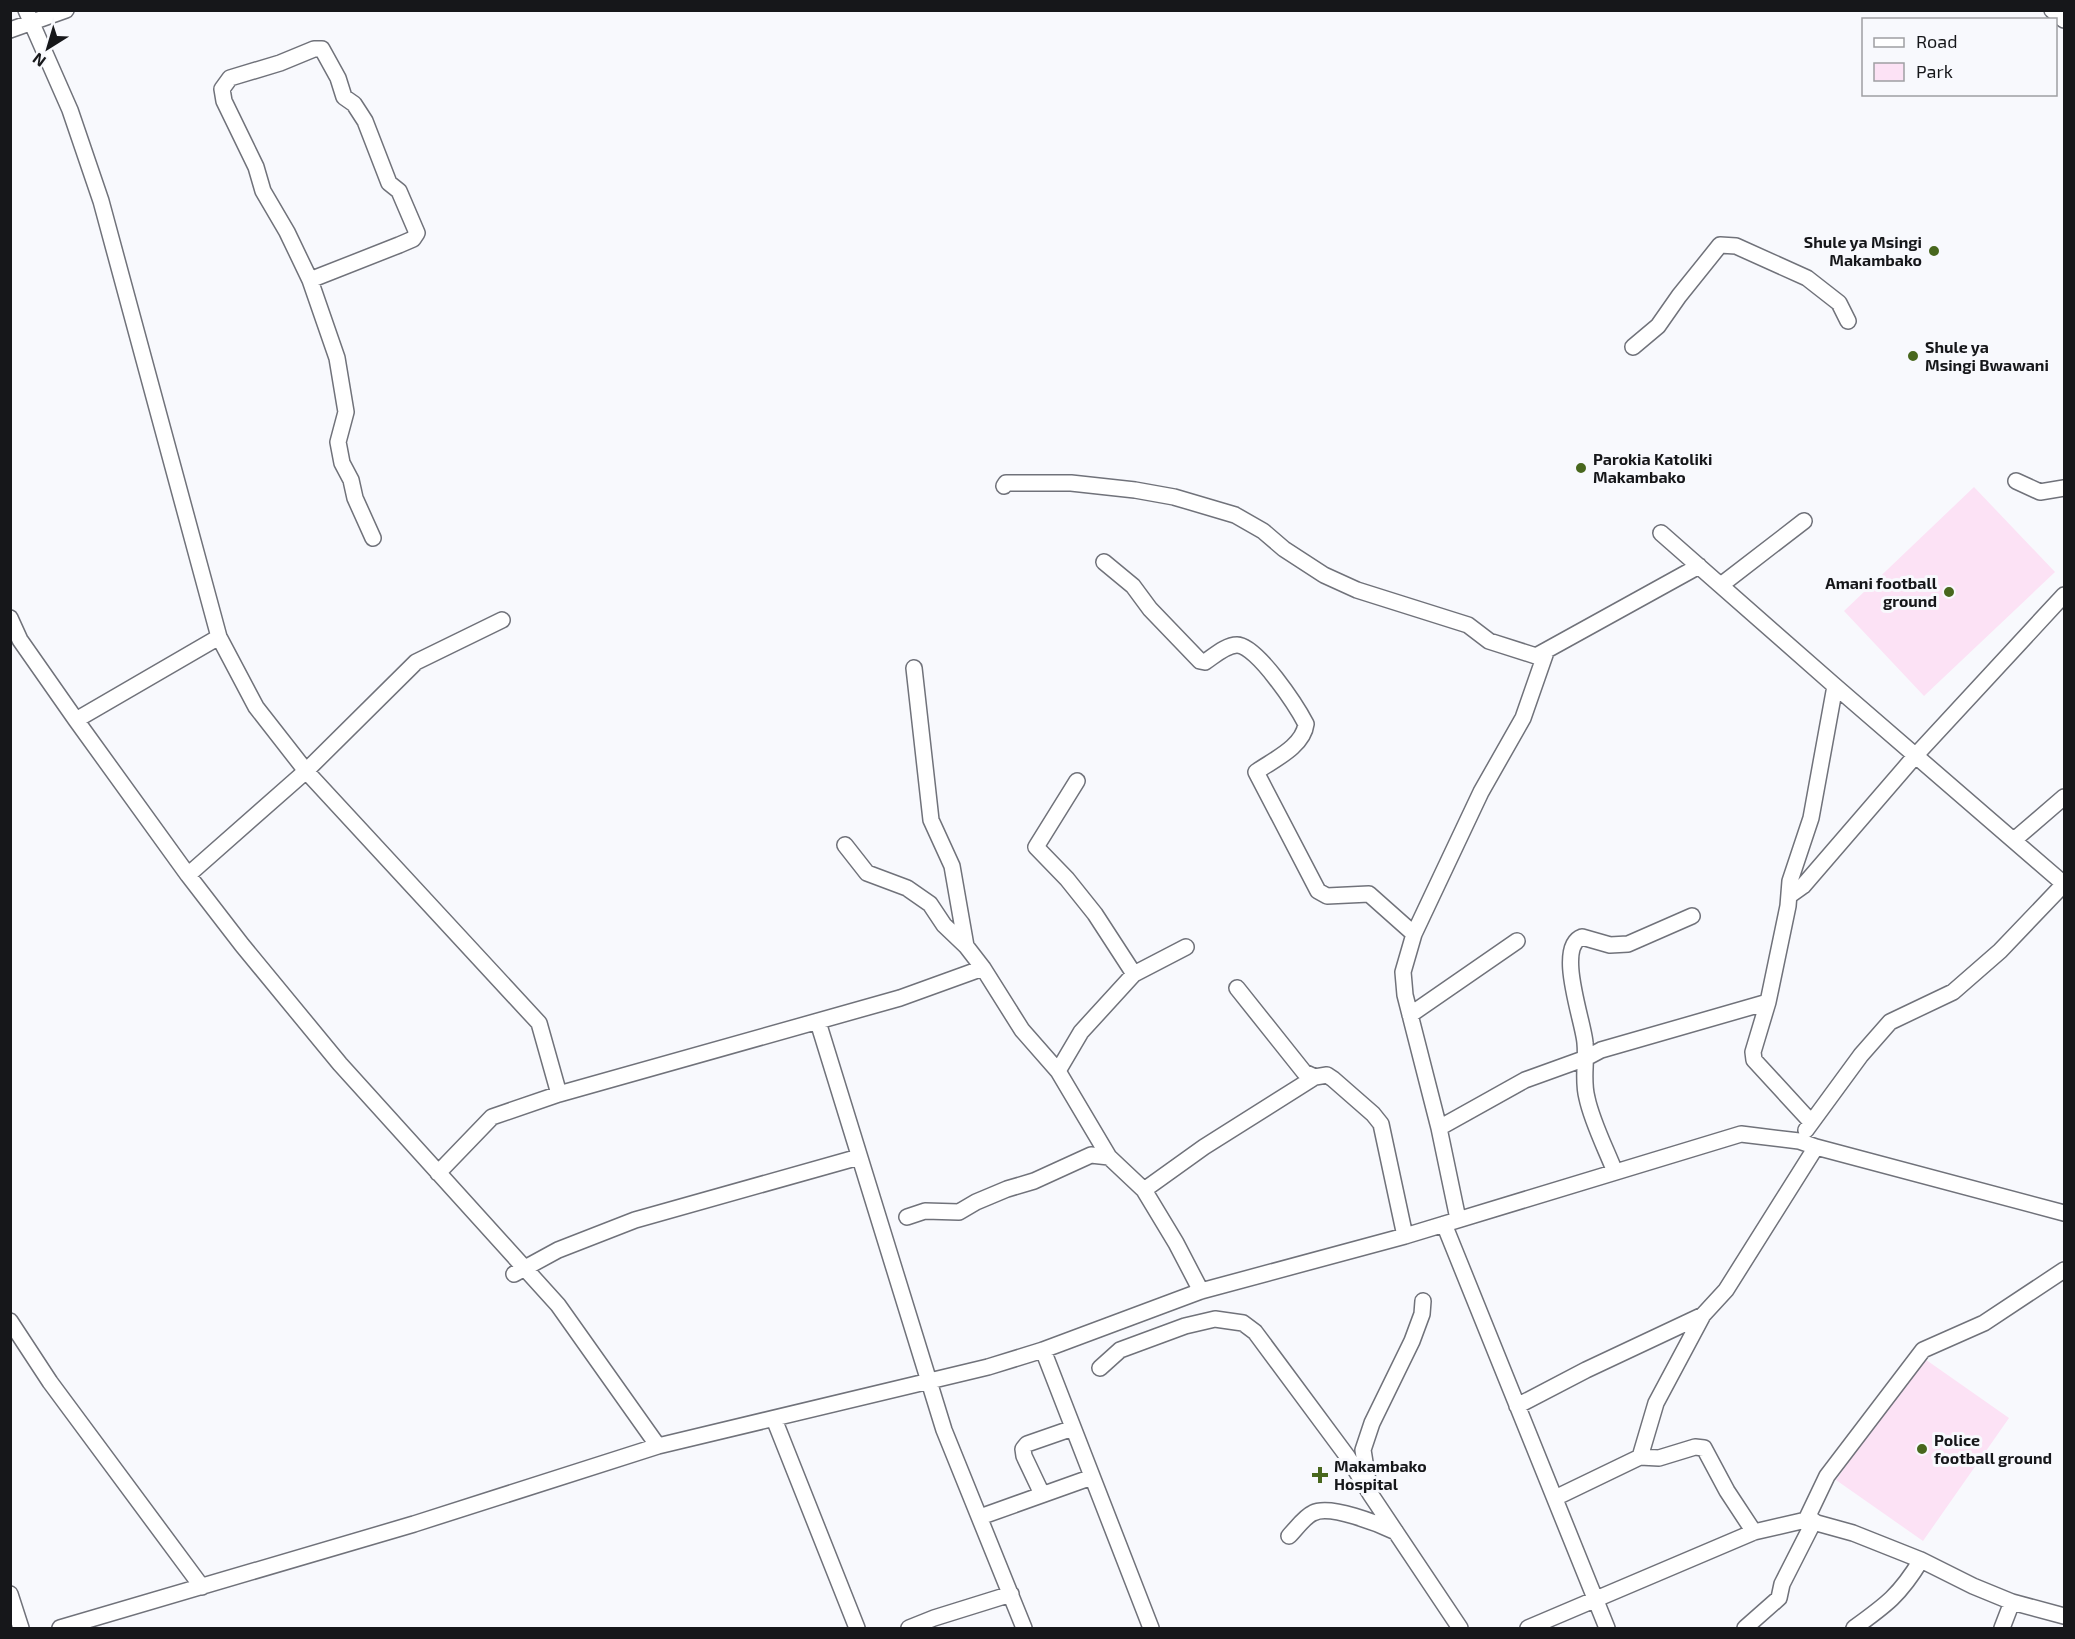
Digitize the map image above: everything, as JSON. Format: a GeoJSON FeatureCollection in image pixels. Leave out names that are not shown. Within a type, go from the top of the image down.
{"type":"FeatureCollection","features":[{"type":"Feature","properties":{"kind":"street"},"geometry":{"type":"LineString","coordinates":[[10,30],[28,17],[66,10]]}},
{"type":"Feature","properties":{"kind":"street"},"geometry":{"type":"LineString","coordinates":[[2052,10],[2064,20]]}},
{"type":"Feature","properties":{"kind":"street"},"geometry":{"type":"LineString","coordinates":[[28,17],[70,110],[101,201],[219,637],[256,707],[306,771],[539,1023],[559,1094]]}},
{"type":"Feature","properties":{"kind":"street"},"geometry":{"type":"LineString","coordinates":[[310,280],[413,239],[417,233],[399,191],[389,183],[365,121],[354,104],[344,97],[338,78],[322,49],[314,49],[280,63],[230,78],[222,89],[224,101],[256,167],[262,191],[287,232],[310,280],[337,358],[346,412],[338,442],[342,463],[351,480],[355,498],[373,538]]}},
{"type":"Feature","properties":{"kind":"street"},"geometry":{"type":"LineString","coordinates":[[1633,347],[1658,326],[1720,245],[1736,246],[1807,278],[1839,303],[1848,321]]}},
{"type":"Feature","properties":{"kind":"street"},"geometry":{"type":"LineString","coordinates":[[2016,481],[2040,492],[2064,488]]}},
{"type":"Feature","properties":{"kind":"street"},"geometry":{"type":"LineString","coordinates":[[1004,486],[1006,483],[1071,483],[1114,488],[1174,497],[1235,515],[1263,531],[1284,549],[1324,575],[1357,590],[1468,625],[1489,641],[1536,656],[1699,566]]}},
{"type":"Feature","properties":{"kind":"street"},"geometry":{"type":"LineString","coordinates":[[1720,585],[1804,521]]}},
{"type":"Feature","properties":{"kind":"street"},"geometry":{"type":"LineString","coordinates":[[1661,532],[1834,686],[2064,884],[2000,951],[1953,992],[1890,1022],[1861,1055],[1799,1141]]}},
{"type":"Feature","properties":{"kind":"street"},"geometry":{"type":"LineString","coordinates":[[1104,562],[1133,586],[1150,609],[1200,662],[1204,662],[1230,646],[1239,645],[1246,647],[1267,668],[1306,724],[1300,741],[1256,772],[1317,891],[1327,896],[1369,894],[1414,934]]}},
{"type":"Feature","properties":{"kind":"street"},"geometry":{"type":"LineString","coordinates":[[1789,896],[1803,886],[1916,755],[2064,595]]}},
{"type":"Feature","properties":{"kind":"street"},"geometry":{"type":"LineString","coordinates":[[10,618],[20,640],[76,720],[188,875],[242,945],[340,1064],[438,1173],[519,1271],[558,1305],[658,1446]]}},
{"type":"Feature","properties":{"kind":"street"},"geometry":{"type":"LineString","coordinates":[[188,875],[306,771],[416,662],[502,620]]}},
{"type":"Feature","properties":{"kind":"street"},"geometry":{"type":"LineString","coordinates":[[76,720],[219,637]]}},
{"type":"Feature","properties":{"kind":"street"},"geometry":{"type":"LineString","coordinates":[[1546,652],[1523,718],[1481,792],[1414,934],[1403,972],[1405,995],[1439,1128],[1451,1222],[1517,1406],[1607,1629]]}},
{"type":"Feature","properties":{"kind":"street"},"geometry":{"type":"LineString","coordinates":[[914,668],[931,820],[952,866],[966,946]]}},
{"type":"Feature","properties":{"kind":"street"},"geometry":{"type":"LineString","coordinates":[[1811,1122],[1754,1060],[1753,1052],[1768,1002],[1791,881],[1811,818],[1834,686]]}},
{"type":"Feature","properties":{"kind":"street"},"geometry":{"type":"LineString","coordinates":[[1077,781],[1036,847],[1067,879],[1095,914],[1134,974]]}},
{"type":"Feature","properties":{"kind":"street"},"geometry":{"type":"LineString","coordinates":[[2014,840],[2064,798]]}},
{"type":"Feature","properties":{"kind":"street"},"geometry":{"type":"LineString","coordinates":[[845,845],[867,873],[907,888],[930,904],[944,925],[966,946],[983,968],[1022,1030],[1058,1071],[1109,1158],[1144,1190],[1176,1243],[1201,1292]]}},
{"type":"Feature","properties":{"kind":"street"},"geometry":{"type":"LineString","coordinates":[[1615,1172],[1587,1099],[1584,1073],[1585,1041],[1571,981],[1575,944],[1582,937],[1610,945],[1628,944],[1692,916]]}},
{"type":"Feature","properties":{"kind":"street"},"geometry":{"type":"LineString","coordinates":[[1410,1015],[1517,941]]}},
{"type":"Feature","properties":{"kind":"street"},"geometry":{"type":"LineString","coordinates":[[1058,1071],[1081,1032],[1134,974],[1186,947]]}},
{"type":"Feature","properties":{"kind":"street"},"geometry":{"type":"LineString","coordinates":[[438,1173],[492,1117],[559,1094],[900,998],[983,968]]}},
{"type":"Feature","properties":{"kind":"street"},"geometry":{"type":"LineString","coordinates":[[1237,988],[1304,1072],[1315,1077]]}},
{"type":"Feature","properties":{"kind":"street"},"geometry":{"type":"LineString","coordinates":[[1439,1128],[1525,1080],[1586,1058],[1601,1050],[1768,1002]]}},
{"type":"Feature","properties":{"kind":"street"},"geometry":{"type":"LineString","coordinates":[[818,1022],[944,1430],[1024,1629]]}},
{"type":"Feature","properties":{"kind":"street"},"geometry":{"type":"LineString","coordinates":[[1144,1190],[1204,1147],[1315,1077],[1327,1075],[1373,1114],[1381,1124],[1405,1236]]}},
{"type":"Feature","properties":{"kind":"street"},"geometry":{"type":"LineString","coordinates":[[60,1629],[414,1524],[658,1446],[988,1367],[1043,1350],[1201,1292],[1405,1236],[1741,1134],[1799,1141],[2064,1213]]}},
{"type":"Feature","properties":{"kind":"street"},"geometry":{"type":"LineString","coordinates":[[1640,1456],[1656,1403],[1703,1315],[1726,1290],[1816,1147]]}},
{"type":"Feature","properties":{"kind":"street"},"geometry":{"type":"LineString","coordinates":[[907,1217],[925,1212],[959,1212],[976,1202],[1034,1181],[1091,1155],[1109,1158]]}},
{"type":"Feature","properties":{"kind":"street"},"geometry":{"type":"LineString","coordinates":[[519,1271],[558,1250],[635,1220],[859,1157]]}},
{"type":"Feature","properties":{"kind":"street"},"geometry":{"type":"LineString","coordinates":[[1745,1629],[1779,1598],[1782,1584],[1827,1476],[1923,1350],[1984,1323],[2064,1270]]}},
{"type":"Feature","properties":{"kind":"street"},"geometry":{"type":"LineString","coordinates":[[1371,1495],[1363,1450],[1372,1423],[1412,1341],[1422,1314],[1423,1301]]}},
{"type":"Feature","properties":{"kind":"street"},"geometry":{"type":"LineString","coordinates":[[1517,1406],[1703,1315]]}},
{"type":"Feature","properties":{"kind":"street"},"geometry":{"type":"LineString","coordinates":[[1100,1368],[1120,1350],[1185,1326],[1215,1319],[1243,1323],[1255,1332],[1347,1456],[1460,1628]]}},
{"type":"Feature","properties":{"kind":"street"},"geometry":{"type":"LineString","coordinates":[[10,1321],[50,1382],[202,1587]]}},
{"type":"Feature","properties":{"kind":"street"},"geometry":{"type":"LineString","coordinates":[[1043,1350],[1151,1629]]}},
{"type":"Feature","properties":{"kind":"street"},"geometry":{"type":"LineString","coordinates":[[774,1419],[857,1629]]}},
{"type":"Feature","properties":{"kind":"street"},"geometry":{"type":"LineString","coordinates":[[1042,1494],[1024,1456],[1023,1449],[1027,1444],[1073,1428]]}},
{"type":"Feature","properties":{"kind":"street"},"geometry":{"type":"LineString","coordinates":[[1555,1498],[1640,1456],[1659,1458],[1695,1447],[1704,1448],[1727,1491],[1754,1532]]}},
{"type":"Feature","properties":{"kind":"street"},"geometry":{"type":"LineString","coordinates":[[980,1517],[1092,1477]]}},
{"type":"Feature","properties":{"kind":"street"},"geometry":{"type":"LineString","coordinates":[[1289,1536],[1314,1512],[1329,1510],[1374,1522],[1396,1532]]}},
{"type":"Feature","properties":{"kind":"street"},"geometry":{"type":"LineString","coordinates":[[1528,1629],[1754,1532],[1810,1520],[1853,1533],[1921,1560],[1973,1586],[2012,1602],[2064,1616]]}},
{"type":"Feature","properties":{"kind":"street"},"geometry":{"type":"LineString","coordinates":[[1854,1629],[1888,1604],[1909,1580],[1921,1560]]}},
{"type":"Feature","properties":{"kind":"street"},"geometry":{"type":"LineString","coordinates":[[10,1594],[21,1629]]}},
{"type":"Feature","properties":{"kind":"street"},"geometry":{"type":"LineString","coordinates":[[909,1629],[934,1618],[1011,1594]]}},
{"type":"Feature","properties":{"kind":"street"},"geometry":{"type":"LineString","coordinates":[[2002,1629],[2012,1602]]}},
{"type":"Feature","properties":{"kind":"green space","name":"Amani football ground"},"geometry":{"type":"Polygon","coordinates":[[[1974,487],[2055,572],[1924,696],[1844,611],[1974,487]]]}},
{"type":"Feature","properties":{"kind":"green space","name":"Police football ground"},"geometry":{"type":"Polygon","coordinates":[[[1922,1357],[2009,1418],[1923,1541],[1836,1480],[1922,1357]]]}},
{"type":"Feature","properties":{"kind":"place","name":"Shule ya Msingi Makambako"},"geometry":{"type":"Point","coordinates":[1934,251]}},
{"type":"Feature","properties":{"kind":"place","name":"Shule ya Msingi Bwawani"},"geometry":{"type":"Point","coordinates":[1913,356]}},
{"type":"Feature","properties":{"kind":"place","name":"Parokia Katoliki Makambako"},"geometry":{"type":"Point","coordinates":[1581,468]}},
{"type":"Feature","properties":{"kind":"place","name":"Amani football ground"},"geometry":{"type":"Point","coordinates":[1949,592]}},
{"type":"Feature","properties":{"kind":"place","name":"Police football ground"},"geometry":{"type":"Point","coordinates":[1922,1449]}},
{"type":"Feature","properties":{"kind":"place","name":"Makambako Hospital"},"geometry":{"type":"Point","coordinates":[1320,1475]}}]}
